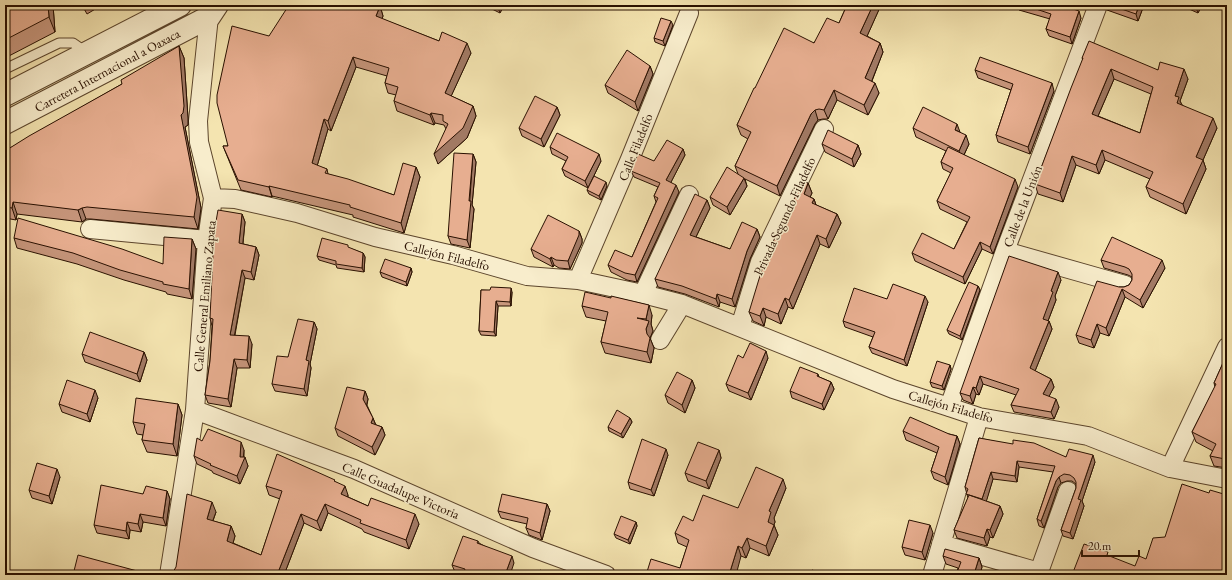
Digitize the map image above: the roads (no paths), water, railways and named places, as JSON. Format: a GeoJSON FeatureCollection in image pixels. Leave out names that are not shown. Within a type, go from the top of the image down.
{"type":"FeatureCollection","features":[{"type":"Feature","properties":{"kind":"street","name":"Carretera Internacional a Oaxaca"},"geometry":{"type":"LineString","coordinates":[[5,95],[180,5]]}},
{"type":"Feature","properties":{"kind":"street","name":"Calle de la Unión"},"geometry":{"type":"LineString","coordinates":[[949,407],[1005,251],[1098,5]]}},
{"type":"Feature","properties":{"kind":"street","name":"Carretera Internacional a Oaxaca"},"geometry":{"type":"LineString","coordinates":[[5,123],[212,9]]}},
{"type":"Feature","properties":{"kind":"street","name":"Calle General Emiliano Zapata"},"geometry":{"type":"LineString","coordinates":[[169,575],[195,410],[207,240],[213,198],[199,142],[198,121],[212,9]]}},
{"type":"Feature","properties":{"kind":"street","name":"Calle Filadelfo"},"geometry":{"type":"LineString","coordinates":[[578,280],[630,159],[689,13]]}},
{"type":"Feature","properties":{"kind":"street","name":"Privada Segundo Filadelfo"},"geometry":{"type":"LineString","coordinates":[[740,327],[760,262],[824,129]]}},
{"type":"Feature","properties":{"kind":"street"},"geometry":{"type":"LineString","coordinates":[[643,294],[689,194]]}},
{"type":"Feature","properties":{"kind":"street","name":"Callejón Filadelfo"},"geometry":{"type":"LineString","coordinates":[[213,198],[235,199],[297,213],[375,238],[453,255],[527,276],[578,280],[682,304],[893,389],[979,417],[1088,436],[1170,468],[1227,479]]}},
{"type":"Feature","properties":{"kind":"street"},"geometry":{"type":"LineString","coordinates":[[90,229],[207,240]]}},
{"type":"Feature","properties":{"kind":"street"},"geometry":{"type":"LineString","coordinates":[[1005,251],[1124,285]]}},
{"type":"Feature","properties":{"kind":"street"},"geometry":{"type":"LineString","coordinates":[[660,340],[682,304]]}},
{"type":"Feature","properties":{"kind":"street"},"geometry":{"type":"LineString","coordinates":[[1170,468],[1227,347]]}},
{"type":"Feature","properties":{"kind":"street","name":"Calle Guadalupe Victoria"},"geometry":{"type":"LineString","coordinates":[[195,410],[354,468],[533,548],[606,575]]}},
{"type":"Feature","properties":{"kind":"street"},"geometry":{"type":"LineString","coordinates":[[932,575],[979,417]]}},
{"type":"Feature","properties":{"kind":"street"},"geometry":{"type":"LineString","coordinates":[[942,544],[1040,574],[1068,491]]}},
{"type":"Feature","properties":{"kind":"lane"},"geometry":{"type":"LineString","coordinates":[[5,70],[59,43],[73,43],[87,53]]}}]}
